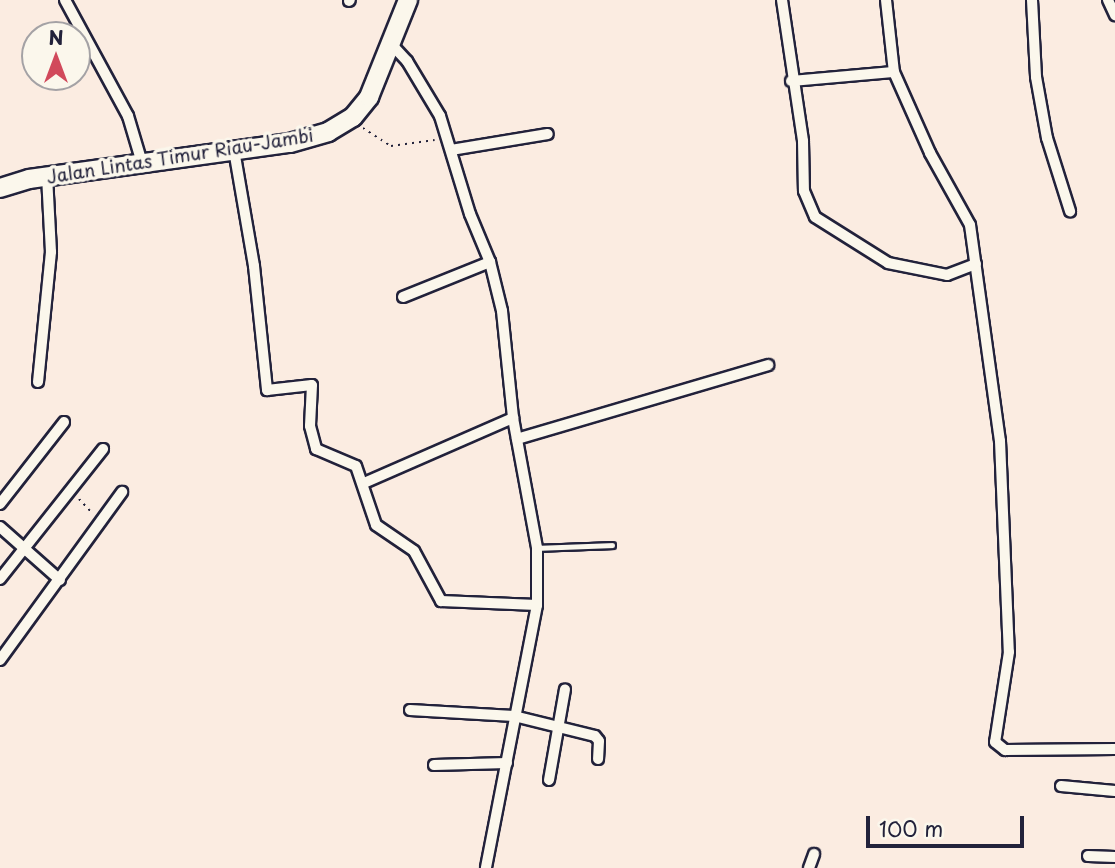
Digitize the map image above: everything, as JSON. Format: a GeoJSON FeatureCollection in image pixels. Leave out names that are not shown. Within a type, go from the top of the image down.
{"type":"FeatureCollection","features":[{"type":"Feature","properties":{"kind":"highway","name":"Jalan Lintas Timur Riau-Jambi"},"geometry":{"type":"LineString","coordinates":[[2,184],[311,138],[353,117],[369,97],[393,46],[408,0]]}},
{"type":"Feature","properties":{"kind":"street"},"geometry":{"type":"LineString","coordinates":[[65,0],[128,116],[142,163]]}},
{"type":"Feature","properties":{"kind":"street"},"geometry":{"type":"LineString","coordinates":[[782,0],[791,81],[803,141],[804,191],[815,217],[888,263],[947,275],[976,264]]}},
{"type":"Feature","properties":{"kind":"street"},"geometry":{"type":"LineString","coordinates":[[886,0],[894,72],[930,153],[966,212],[976,264],[1000,441],[1009,652],[995,742],[1005,750],[1115,750]]}},
{"type":"Feature","properties":{"kind":"street"},"geometry":{"type":"LineString","coordinates":[[1032,0],[1036,77],[1048,138],[1070,212]]}},
{"type":"Feature","properties":{"kind":"street"},"geometry":{"type":"LineString","coordinates":[[1108,0],[1115,15]]}},
{"type":"Feature","properties":{"kind":"street"},"geometry":{"type":"LineString","coordinates":[[393,46],[407,61],[447,136],[490,262],[502,311],[513,418],[537,548],[537,606],[486,868]]}},
{"type":"Feature","properties":{"kind":"street"},"geometry":{"type":"LineString","coordinates":[[791,81],[894,72]]}},
{"type":"Feature","properties":{"kind":"street"},"geometry":{"type":"LineString","coordinates":[[451,150],[548,134]]}},
{"type":"Feature","properties":{"kind":"street"},"geometry":{"type":"LineString","coordinates":[[234,150],[254,266],[267,390],[312,385],[310,426],[316,449],[356,466],[364,483],[376,525],[414,551],[441,601],[537,606]]}},
{"type":"Feature","properties":{"kind":"street"},"geometry":{"type":"LineString","coordinates":[[38,382],[51,253],[47,176]]}},
{"type":"Feature","properties":{"kind":"street"},"geometry":{"type":"LineString","coordinates":[[404,298],[490,262]]}},
{"type":"Feature","properties":{"kind":"street"},"geometry":{"type":"LineString","coordinates":[[517,439],[768,365]]}},
{"type":"Feature","properties":{"kind":"street"},"geometry":{"type":"LineString","coordinates":[[364,483],[513,418]]}},
{"type":"Feature","properties":{"kind":"street"},"geometry":{"type":"LineString","coordinates":[[0,504],[64,422]]}},
{"type":"Feature","properties":{"kind":"street"},"geometry":{"type":"LineString","coordinates":[[0,579],[103,449]]}},
{"type":"Feature","properties":{"kind":"street"},"geometry":{"type":"LineString","coordinates":[[0,660],[61,580],[122,492]]}},
{"type":"Feature","properties":{"kind":"street"},"geometry":{"type":"LineString","coordinates":[[0,527],[61,580]]}},
{"type":"Feature","properties":{"kind":"street"},"geometry":{"type":"LineString","coordinates":[[549,780],[565,689]]}},
{"type":"Feature","properties":{"kind":"street"},"geometry":{"type":"LineString","coordinates":[[410,710],[514,716],[597,736],[598,759]]}},
{"type":"Feature","properties":{"kind":"street"},"geometry":{"type":"LineString","coordinates":[[434,765],[507,763]]}},
{"type":"Feature","properties":{"kind":"street"},"geometry":{"type":"LineString","coordinates":[[1061,786],[1115,791]]}},
{"type":"Feature","properties":{"kind":"street"},"geometry":{"type":"LineString","coordinates":[[809,868],[814,853]]}},
{"type":"Feature","properties":{"kind":"street"},"geometry":{"type":"LineString","coordinates":[[1088,856],[1115,857]]}},
{"type":"Feature","properties":{"kind":"lane"},"geometry":{"type":"LineString","coordinates":[[537,548],[612,544]]}},
{"type":"Feature","properties":{"kind":"path"},"geometry":{"type":"LineString","coordinates":[[353,117],[391,146],[414,146],[447,136]]}},
{"type":"Feature","properties":{"kind":"path"},"geometry":{"type":"LineString","coordinates":[[71,491],[101,522]]}}]}
